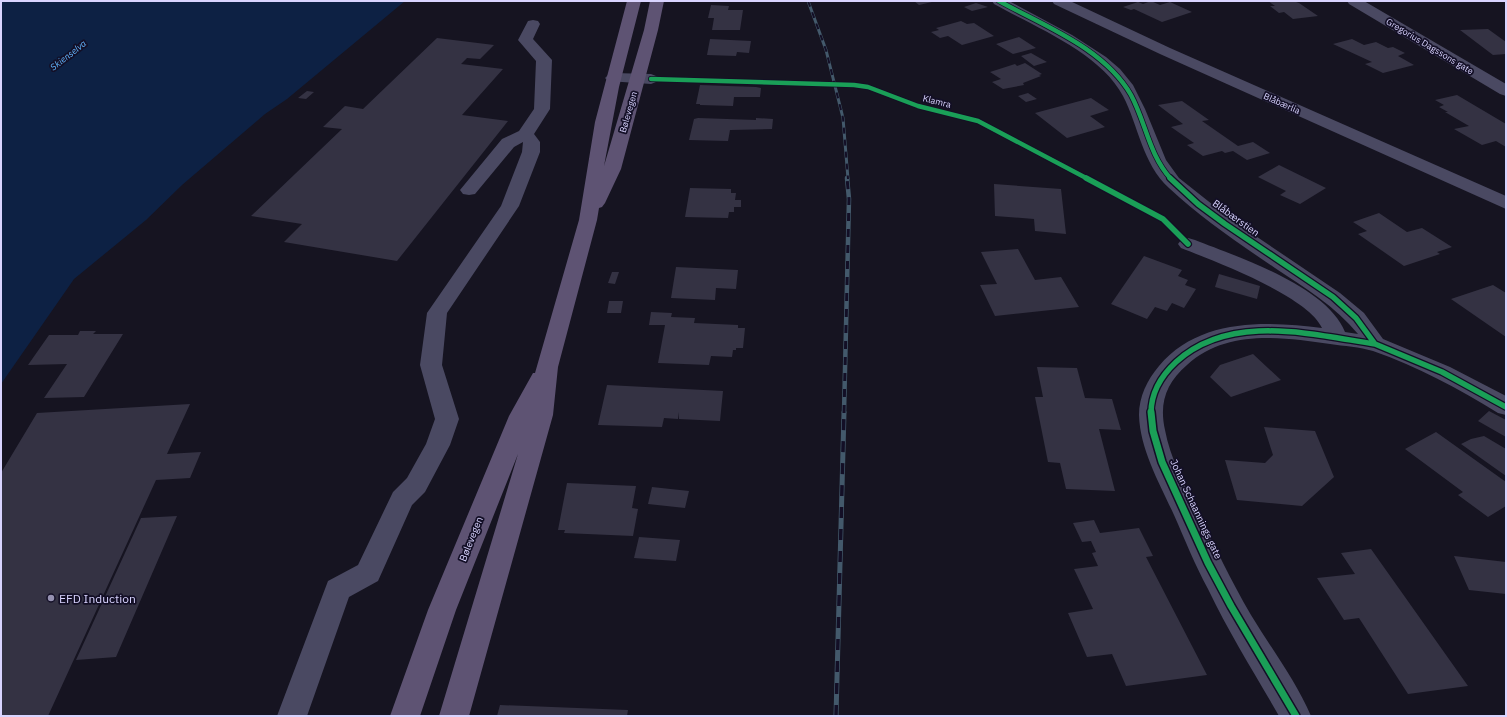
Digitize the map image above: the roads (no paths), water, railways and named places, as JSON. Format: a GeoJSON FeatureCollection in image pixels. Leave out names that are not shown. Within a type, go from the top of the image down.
{"type":"FeatureCollection","features":[{"type":"Feature","properties":{"kind":"main road","name":"Bølevegen"},"geometry":{"type":"LineString","coordinates":[[454,716],[538,425],[547,367],[588,220],[595,168],[613,78],[634,1]]}},
{"type":"Feature","properties":{"kind":"main road","name":"Bølevegen"},"geometry":{"type":"LineString","coordinates":[[588,220],[612,169],[644,79],[657,1]]}},
{"type":"Feature","properties":{"kind":"main road","name":"Bølevegen"},"geometry":{"type":"LineString","coordinates":[[405,716],[442,610],[512,436],[547,367]]}},
{"type":"Feature","properties":{"kind":"street","name":"Blåbærstien"},"geometry":{"type":"LineString","coordinates":[[999,1],[1077,45],[1110,69],[1124,84],[1137,105],[1149,142],[1160,164],[1172,181],[1220,219],[1280,262],[1326,291],[1353,313],[1368,331],[1375,344]]}},
{"type":"Feature","properties":{"kind":"street","name":"Blåbærlia"},"geometry":{"type":"LineString","coordinates":[[1059,1],[1165,51],[1506,203]]}},
{"type":"Feature","properties":{"kind":"street","name":"Gregorius Dagssons gate"},"geometry":{"type":"LineString","coordinates":[[1354,1],[1506,91]]}},
{"type":"Feature","properties":{"kind":"street"},"geometry":{"type":"LineString","coordinates":[[469,190],[508,143],[525,135],[542,109],[544,60],[525,40],[533,24]]}},
{"type":"Feature","properties":{"kind":"street"},"geometry":{"type":"LineString","coordinates":[[613,78],[644,79]]}},
{"type":"Feature","properties":{"kind":"street"},"geometry":{"type":"LineString","coordinates":[[292,716],[338,589],[368,573],[402,499],[416,485],[438,446],[447,419],[431,365],[437,313],[510,206],[530,152],[532,142],[525,135]]}},
{"type":"Feature","properties":{"kind":"street"},"geometry":{"type":"LineString","coordinates":[[1188,244],[1279,284],[1305,300],[1325,316],[1331,324],[1336,338]]}},
{"type":"Feature","properties":{"kind":"street","name":"Johan Schaannings gate"},"geometry":{"type":"LineString","coordinates":[[1296,716],[1222,589],[1174,489],[1159,454],[1153,426],[1151,404],[1160,380],[1178,359],[1202,342],[1234,333],[1274,332],[1336,338],[1375,344]]}},
{"type":"Feature","properties":{"kind":"street"},"geometry":{"type":"LineString","coordinates":[[1375,344],[1418,360],[1468,384],[1506,407]]}},
{"type":"Feature","properties":{"kind":"water","name":"Skienselva"},"geometry":{"type":"Polygon","coordinates":[[[1,1],[405,1],[287,99],[265,114],[182,185],[146,220],[74,279],[1,384],[1,1]]]}},
{"type":"Feature","properties":{"kind":"railway"},"geometry":{"type":"LineString","coordinates":[[808,1],[826,50],[843,118],[848,179]]}},
{"type":"Feature","properties":{"kind":"railway"},"geometry":{"type":"LineString","coordinates":[[844,413],[849,199],[847,178]]}},
{"type":"Feature","properties":{"kind":"railway"},"geometry":{"type":"LineString","coordinates":[[836,716],[844,412]]}},
{"type":"Feature","properties":{"kind":"place","name":"EFD Induction"},"geometry":{"type":"Point","coordinates":[51,598]}}]}
